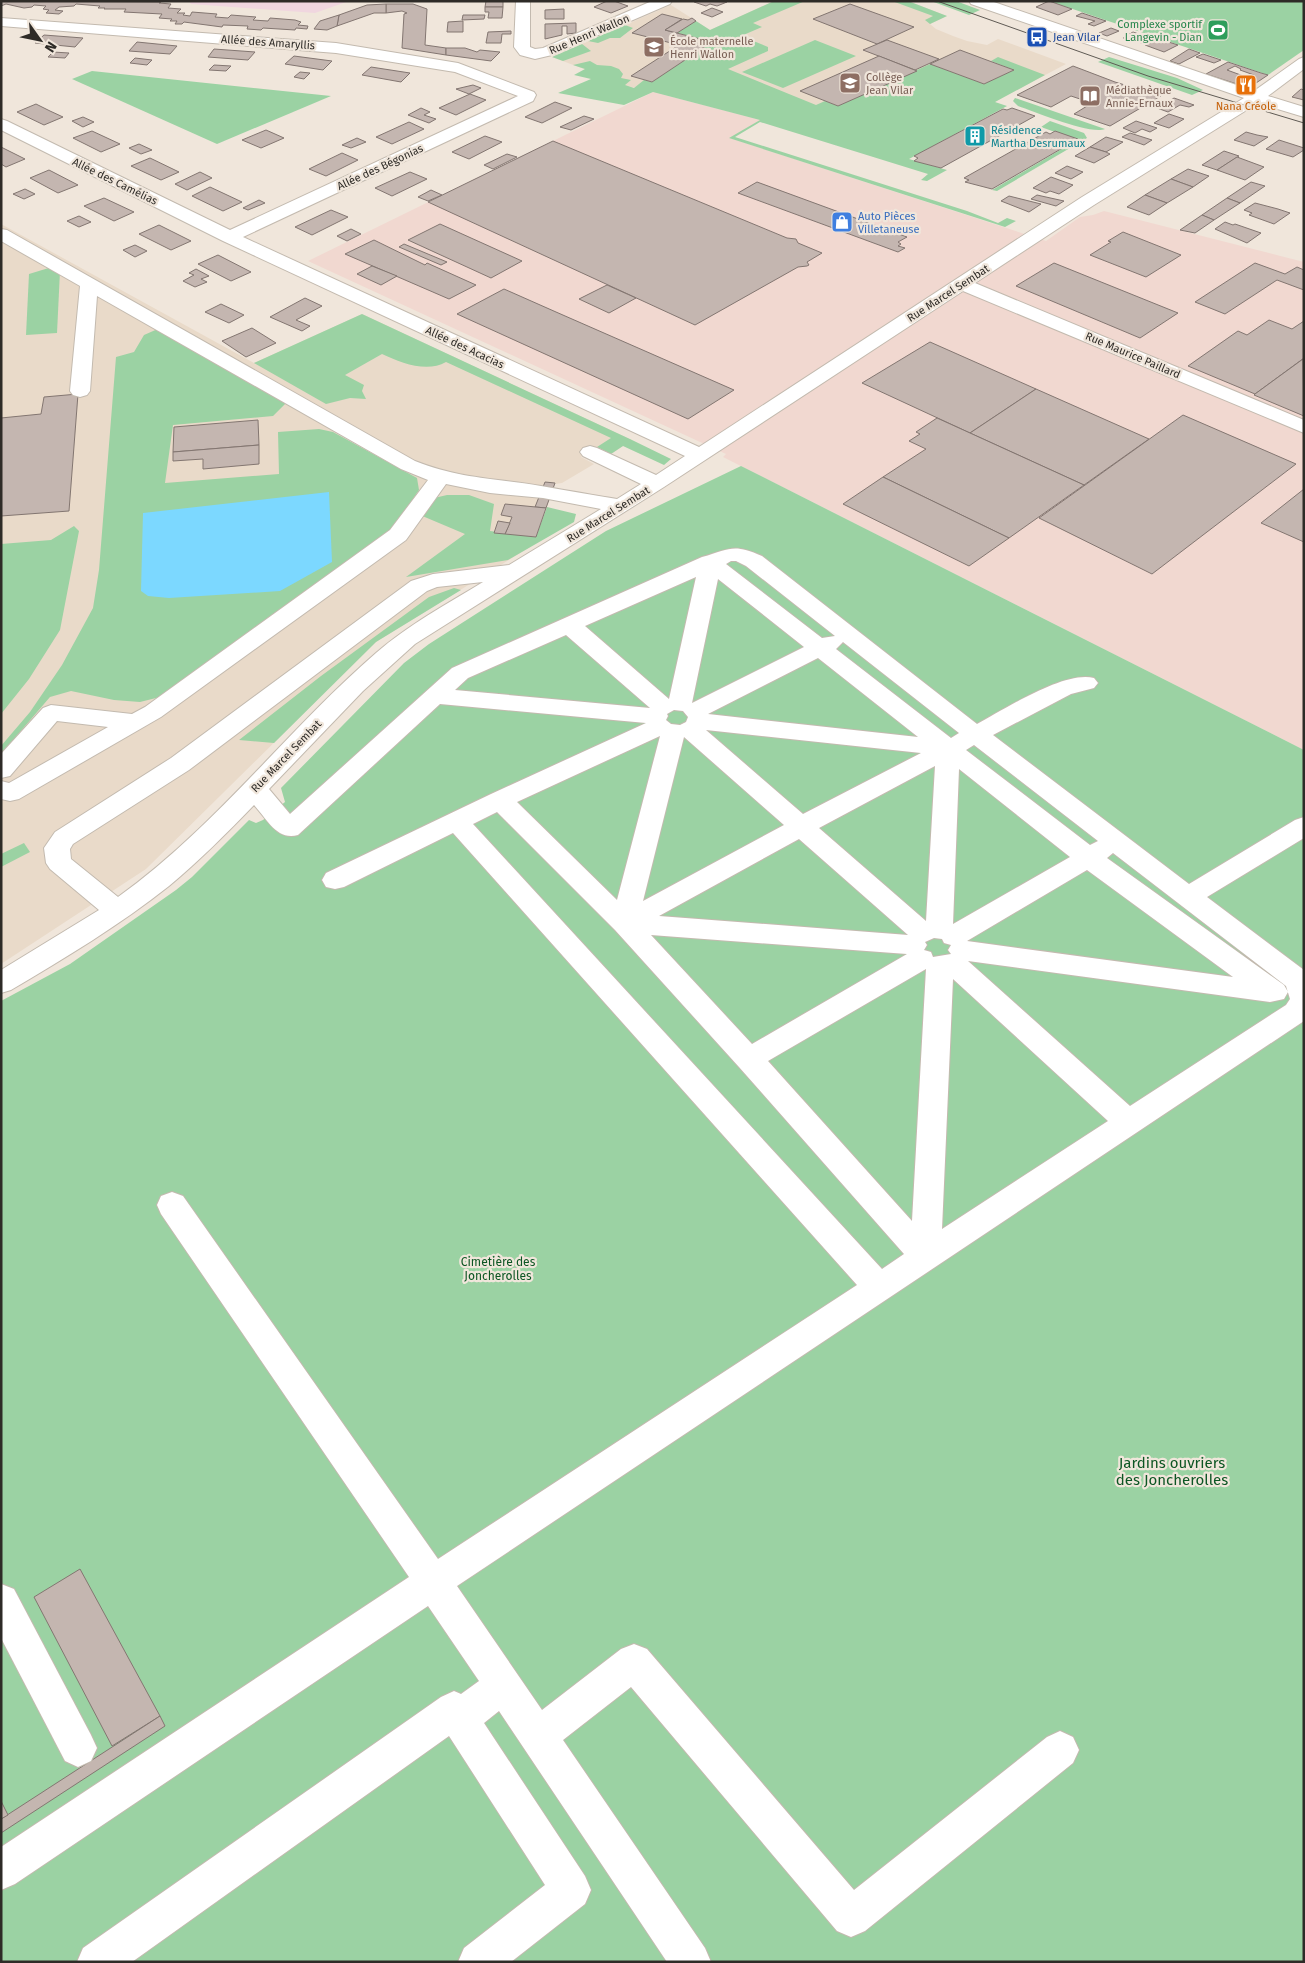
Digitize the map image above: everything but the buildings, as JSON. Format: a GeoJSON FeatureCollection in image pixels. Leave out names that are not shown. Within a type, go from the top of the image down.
{"type":"FeatureCollection","features":[{"type":"Feature","properties":{"kind":"street","name":"Rue Henri Wallon"},"geometry":{"type":"LineString","coordinates":[[524,1],[523,50],[539,54],[666,1]]}},
{"type":"Feature","properties":{"kind":"street"},"geometry":{"type":"LineString","coordinates":[[976,1],[1133,57],[1251,102],[1304,112]]}},
{"type":"Feature","properties":{"kind":"street","name":"Allée des Amaryllis"},"geometry":{"type":"LineString","coordinates":[[1,22],[328,46],[458,68],[528,95]]}},
{"type":"Feature","properties":{"kind":"street","name":"Rue Marcel Sembat"},"geometry":{"type":"LineString","coordinates":[[1,983],[59,948],[154,884],[180,862],[372,668],[408,639],[657,483],[1088,200],[1251,102],[1304,62]]}},
{"type":"Feature","properties":{"kind":"street","name":"Allée des Bégonias"},"geometry":{"type":"LineString","coordinates":[[229,237],[516,104],[527,98],[528,95]]}},
{"type":"Feature","properties":{"kind":"street"},"geometry":{"type":"LineString","coordinates":[[1251,102],[1273,119]]}},
{"type":"Feature","properties":{"kind":"street","name":"Allée des Camélias"},"geometry":{"type":"LineString","coordinates":[[1,124],[229,237]]}},
{"type":"Feature","properties":{"kind":"street"},"geometry":{"type":"LineString","coordinates":[[1,234],[408,465],[440,478],[482,487],[546,493],[621,506]]}},
{"type":"Feature","properties":{"kind":"street","name":"Allée des Acacias"},"geometry":{"type":"LineString","coordinates":[[229,237],[700,455]]}},
{"type":"Feature","properties":{"kind":"street"},"geometry":{"type":"LineString","coordinates":[[80,390],[89,284]]}},
{"type":"Feature","properties":{"kind":"street","name":"Rue Maurice Paillard"},"geometry":{"type":"LineString","coordinates":[[962,284],[1304,427]]}},
{"type":"Feature","properties":{"kind":"street"},"geometry":{"type":"LineString","coordinates":[[590,452],[657,483]]}},
{"type":"Feature","properties":{"kind":"street"},"geometry":{"type":"LineString","coordinates":[[1,789],[10,793],[153,712],[398,535],[440,478]]}},
{"type":"Feature","properties":{"kind":"street"},"geometry":{"type":"LineString","coordinates":[[1,1870],[1296,1012],[1304,998],[1303,989],[1296,979],[744,556],[727,555],[460,672],[289,829],[254,788]]}},
{"type":"Feature","properties":{"kind":"street"},"geometry":{"type":"LineString","coordinates":[[710,562],[1089,858],[1274,992]]}},
{"type":"Feature","properties":{"kind":"street"},"geometry":{"type":"LineString","coordinates":[[624,923],[677,718],[710,562]]}},
{"type":"Feature","properties":{"kind":"street"},"geometry":{"type":"LineString","coordinates":[[117,910],[58,863],[58,848],[64,838],[168,773],[419,586],[433,581],[516,571]]}},
{"type":"Feature","properties":{"kind":"street"},"geometry":{"type":"LineString","coordinates":[[569,625],[938,948],[1129,1123]]}},
{"type":"Feature","properties":{"kind":"street"},"geometry":{"type":"LineString","coordinates":[[335,880],[848,635]]}},
{"type":"Feature","properties":{"kind":"street"},"geometry":{"type":"LineString","coordinates":[[624,923],[800,826],[948,748],[1064,688],[1086,683]]}},
{"type":"Feature","properties":{"kind":"street"},"geometry":{"type":"LineString","coordinates":[[434,696],[677,718],[948,748]]}},
{"type":"Feature","properties":{"kind":"street"},"geometry":{"type":"LineString","coordinates":[[1,770],[51,713],[135,722]]}},
{"type":"Feature","properties":{"kind":"street"},"geometry":{"type":"LineString","coordinates":[[925,1257],[948,748]]}},
{"type":"Feature","properties":{"kind":"street"},"geometry":{"type":"LineString","coordinates":[[500,800],[624,923],[749,1059],[925,1257]]}},
{"type":"Feature","properties":{"kind":"street"},"geometry":{"type":"LineString","coordinates":[[456,821],[879,1287]]}},
{"type":"Feature","properties":{"kind":"street"},"geometry":{"type":"LineString","coordinates":[[1188,897],[1304,826]]}},
{"type":"Feature","properties":{"kind":"street"},"geometry":{"type":"LineString","coordinates":[[749,1059],[1116,842]]}},
{"type":"Feature","properties":{"kind":"street"},"geometry":{"type":"LineString","coordinates":[[624,923],[938,948],[1274,992],[1304,998]]}},
{"type":"Feature","properties":{"kind":"street"},"geometry":{"type":"LineString","coordinates":[[172,1205],[433,1582],[691,1962]]}},
{"type":"Feature","properties":{"kind":"street"},"geometry":{"type":"LineString","coordinates":[[1,1601],[78,1748]]}},
{"type":"Feature","properties":{"kind":"street"},"geometry":{"type":"LineString","coordinates":[[538,1736],[634,1662],[851,1917],[1060,1750]]}},
{"type":"Feature","properties":{"kind":"street"},"geometry":{"type":"LineString","coordinates":[[459,1718],[503,1686]]}},
{"type":"Feature","properties":{"kind":"street"},"geometry":{"type":"LineString","coordinates":[[97,1962],[454,1710],[571,1890],[478,1962]]}},
{"type":"Feature","properties":{"kind":"shaded area"},"geometry":{"type":"Polygon","coordinates":[[[189,1],[349,1],[315,13],[191,4],[189,1]]]}},
{"type":"Feature","properties":{"kind":"shaded area","name":"Collège Jean Vilar"},"geometry":{"type":"Polygon","coordinates":[[[774,1],[908,1],[947,16],[930,24],[936,29],[953,36],[987,45],[998,39],[1066,64],[893,156],[692,101],[592,78],[600,75],[552,57],[671,5],[710,30],[774,1]]]}},
{"type":"Feature","properties":{"kind":"shaded area"},"geometry":{"type":"Polygon","coordinates":[[[653,92],[761,120],[730,138],[1046,241],[1080,217],[1104,211],[1304,262],[1304,750],[723,457],[726,454],[308,261],[653,92]]]}},
{"type":"Feature","properties":{"kind":"shaded area"},"geometry":{"type":"Polygon","coordinates":[[[1,224],[254,363],[362,314],[632,440],[611,454],[597,447],[581,457],[594,464],[562,483],[555,484],[533,545],[376,642],[146,869],[1,964],[1,224]]]}},
{"type":"Feature","properties":{"kind":"green space"},"geometry":{"type":"Polygon","coordinates":[[[774,1],[805,1],[753,23],[762,27],[741,36],[768,47],[768,51],[728,69],[816,105],[825,101],[838,106],[930,64],[984,84],[1014,70],[991,61],[998,57],[1045,75],[995,102],[1007,106],[909,159],[947,170],[927,181],[921,180],[928,174],[760,122],[735,137],[967,211],[998,223],[1007,218],[1016,221],[1005,227],[729,138],[760,120],[653,92],[624,105],[558,93],[591,79],[574,75],[585,69],[573,65],[590,61],[597,65],[611,66],[619,69],[623,74],[621,78],[631,80],[625,85],[634,88],[644,80],[652,82],[712,42],[677,33],[696,21],[710,30],[774,1]]]}},
{"type":"Feature","properties":{"kind":"green space"},"geometry":{"type":"Polygon","coordinates":[[[892,1],[908,1],[947,16],[930,24],[925,20],[933,16],[892,1]]]}},
{"type":"Feature","properties":{"kind":"green space"},"geometry":{"type":"Polygon","coordinates":[[[931,1],[956,1],[980,10],[969,15],[931,1]]]}},
{"type":"Feature","properties":{"kind":"green space","name":"Complexe sportif Langevin - Dian"},"geometry":{"type":"Polygon","coordinates":[[[1049,1],[1304,1],[1304,50],[1268,75],[1049,1]]]}},
{"type":"Feature","properties":{"kind":"green space"},"geometry":{"type":"Polygon","coordinates":[[[625,25],[633,28],[620,38],[610,38],[598,43],[588,41],[625,25]]]}},
{"type":"Feature","properties":{"kind":"green space"},"geometry":{"type":"Polygon","coordinates":[[[815,40],[856,56],[783,88],[742,72],[815,40]]]}},
{"type":"Feature","properties":{"kind":"green space"},"geometry":{"type":"Polygon","coordinates":[[[582,44],[591,51],[563,61],[552,57],[582,44]]]}},
{"type":"Feature","properties":{"kind":"green space"},"geometry":{"type":"Polygon","coordinates":[[[1109,57],[1177,78],[1203,90],[1192,95],[1098,62],[1109,57]]]}},
{"type":"Feature","properties":{"kind":"green space"},"geometry":{"type":"Polygon","coordinates":[[[92,71],[331,96],[217,144],[72,79],[92,71]]]}},
{"type":"Feature","properties":{"kind":"green space"},"geometry":{"type":"Polygon","coordinates":[[[1015,98],[1105,129],[1088,129],[1049,117],[1018,106],[1013,101],[1015,98]]]}},
{"type":"Feature","properties":{"kind":"green space"},"geometry":{"type":"Polygon","coordinates":[[[1050,121],[1084,133],[1087,138],[997,191],[992,190],[1077,140],[1041,127],[1050,121]]]}},
{"type":"Feature","properties":{"kind":"green space"},"geometry":{"type":"Polygon","coordinates":[[[52,267],[60,271],[57,333],[26,335],[29,274],[52,267]]]}},
{"type":"Feature","properties":{"kind":"green space"},"geometry":{"type":"Polygon","coordinates":[[[362,314],[671,459],[664,465],[623,446],[611,454],[597,447],[611,438],[446,362],[431,367],[414,366],[382,354],[345,375],[364,385],[362,391],[366,399],[350,398],[326,404],[254,363],[362,314]]]}},
{"type":"Feature","properties":{"kind":"green space"},"geometry":{"type":"Polygon","coordinates":[[[160,328],[286,403],[273,416],[173,425],[165,483],[279,474],[278,432],[319,429],[333,432],[417,478],[419,490],[387,538],[172,694],[140,702],[114,700],[71,691],[50,697],[1,754],[1,746],[30,712],[62,665],[93,608],[99,570],[116,357],[134,352],[144,335],[160,328]]]}},
{"type":"Feature","properties":{"kind":"green space","name":"Cimetière des Joncherolles"},"geometry":{"type":"Polygon","coordinates":[[[741,466],[1304,750],[1304,1962],[1,1962],[1,1001],[70,964],[176,890],[192,877],[249,820],[256,823],[263,820],[285,802],[281,788],[404,663],[429,644],[606,531],[741,466]]]}},
{"type":"Feature","properties":{"kind":"green space"},"geometry":{"type":"Polygon","coordinates":[[[447,495],[469,495],[494,504],[490,531],[536,537],[547,507],[576,514],[574,522],[508,560],[406,577],[465,534],[420,515],[430,499],[447,495]]]}},
{"type":"Feature","properties":{"kind":"green space"},"geometry":{"type":"Polygon","coordinates":[[[74,526],[79,531],[60,630],[29,679],[1,714],[1,544],[51,540],[74,526]]]}},
{"type":"Feature","properties":{"kind":"green space"},"geometry":{"type":"Polygon","coordinates":[[[454,588],[461,590],[376,642],[274,743],[239,740],[321,676],[429,597],[454,588]]]}},
{"type":"Feature","properties":{"kind":"green space"},"geometry":{"type":"Polygon","coordinates":[[[24,843],[30,852],[1,867],[1,854],[24,843]]]}},
{"type":"Feature","properties":{"kind":"water"},"geometry":{"type":"Polygon","coordinates":[[[329,492],[332,562],[280,591],[169,598],[148,596],[141,591],[143,513],[329,492]]]}},
{"type":"Feature","properties":{"kind":"tram line"},"geometry":{"type":"LineString","coordinates":[[937,1],[1148,76],[1304,123]]}},
{"type":"Feature","properties":{"kind":"place","name":"Complexe sportif Langevin - Dian"},"geometry":{"type":"Point","coordinates":[1218,30]}},
{"type":"Feature","properties":{"kind":"place","name":"Jean Vilar"},"geometry":{"type":"Point","coordinates":[1037,37]}},
{"type":"Feature","properties":{"kind":"place","name":"École maternelle Henri Wallon"},"geometry":{"type":"Point","coordinates":[654,47]}},
{"type":"Feature","properties":{"kind":"place","name":"Collège Jean Vilar"},"geometry":{"type":"Point","coordinates":[850,83]}},
{"type":"Feature","properties":{"kind":"place","name":"Nana Créole"},"geometry":{"type":"Point","coordinates":[1246,85]}},
{"type":"Feature","properties":{"kind":"place","name":"Médiathèque Annie-Ernaux"},"geometry":{"type":"Point","coordinates":[1090,96]}},
{"type":"Feature","properties":{"kind":"place","name":"Résidence Martha Desrumaux"},"geometry":{"type":"Point","coordinates":[975,136]}},
{"type":"Feature","properties":{"kind":"place","name":"Auto Pièces Villetaneuse"},"geometry":{"type":"Point","coordinates":[842,222]}},
{"type":"Feature","properties":{"kind":"park label","name":"Jardins ouvriers des Joncherolles"},"geometry":{"type":"Point","coordinates":[1172,1472]}}]}
